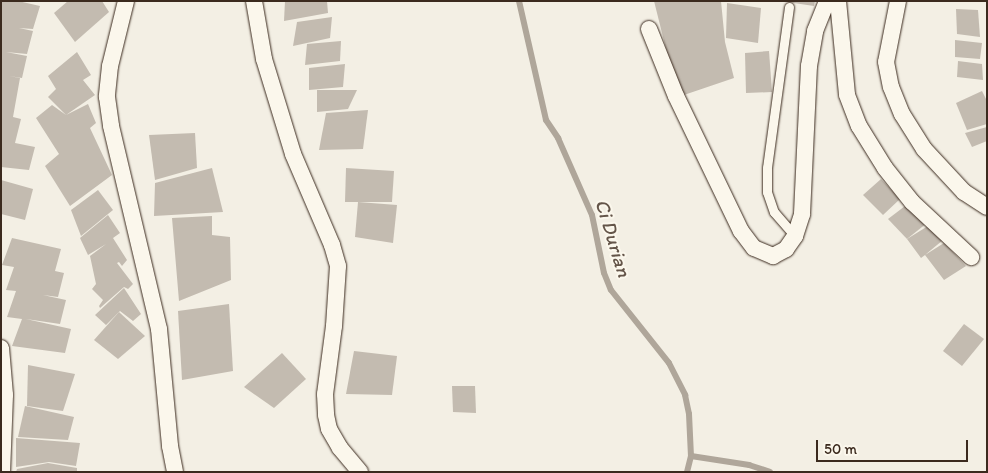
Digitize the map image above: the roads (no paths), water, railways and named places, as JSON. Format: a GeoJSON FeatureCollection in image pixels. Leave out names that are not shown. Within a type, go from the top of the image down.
{"type":"FeatureCollection","features":[{"type":"Feature","properties":{"kind":"street"},"geometry":{"type":"LineString","coordinates":[[126,1],[110,66],[107,97],[111,126],[159,329],[170,446],[175,472]]}},
{"type":"Feature","properties":{"kind":"street"},"geometry":{"type":"LineString","coordinates":[[254,1],[264,59],[293,154],[332,246],[338,266],[334,326],[325,394],[326,415],[330,429],[340,448],[360,472]]}},
{"type":"Feature","properties":{"kind":"street"},"geometry":{"type":"LineString","coordinates":[[649,29],[676,96],[741,231],[754,248],[773,256],[786,249],[795,236],[802,214],[809,66],[815,31],[827,1]]}},
{"type":"Feature","properties":{"kind":"street"},"geometry":{"type":"LineString","coordinates":[[838,1],[848,94],[859,126],[886,168],[912,202],[971,257]]}},
{"type":"Feature","properties":{"kind":"street"},"geometry":{"type":"LineString","coordinates":[[898,1],[886,62],[891,87],[902,114],[931,156],[964,192],[987,207]]}},
{"type":"Feature","properties":{"kind":"street"},"geometry":{"type":"LineString","coordinates":[[1,348],[5,395],[2,472]]}},
{"type":"Feature","properties":{"kind":"lane"},"geometry":{"type":"LineString","coordinates":[[788,7],[767,168],[768,192],[774,212],[795,236]]}},
{"type":"Feature","properties":{"kind":"waterway","name":"Ci Durian"},"geometry":{"type":"LineString","coordinates":[[519,1],[546,120],[558,138],[592,215],[604,273],[611,290],[669,363],[685,395],[689,414],[691,456],[687,472]]}},
{"type":"Feature","properties":{"kind":"waterway"},"geometry":{"type":"LineString","coordinates":[[691,456],[749,465],[770,472]]}}]}
